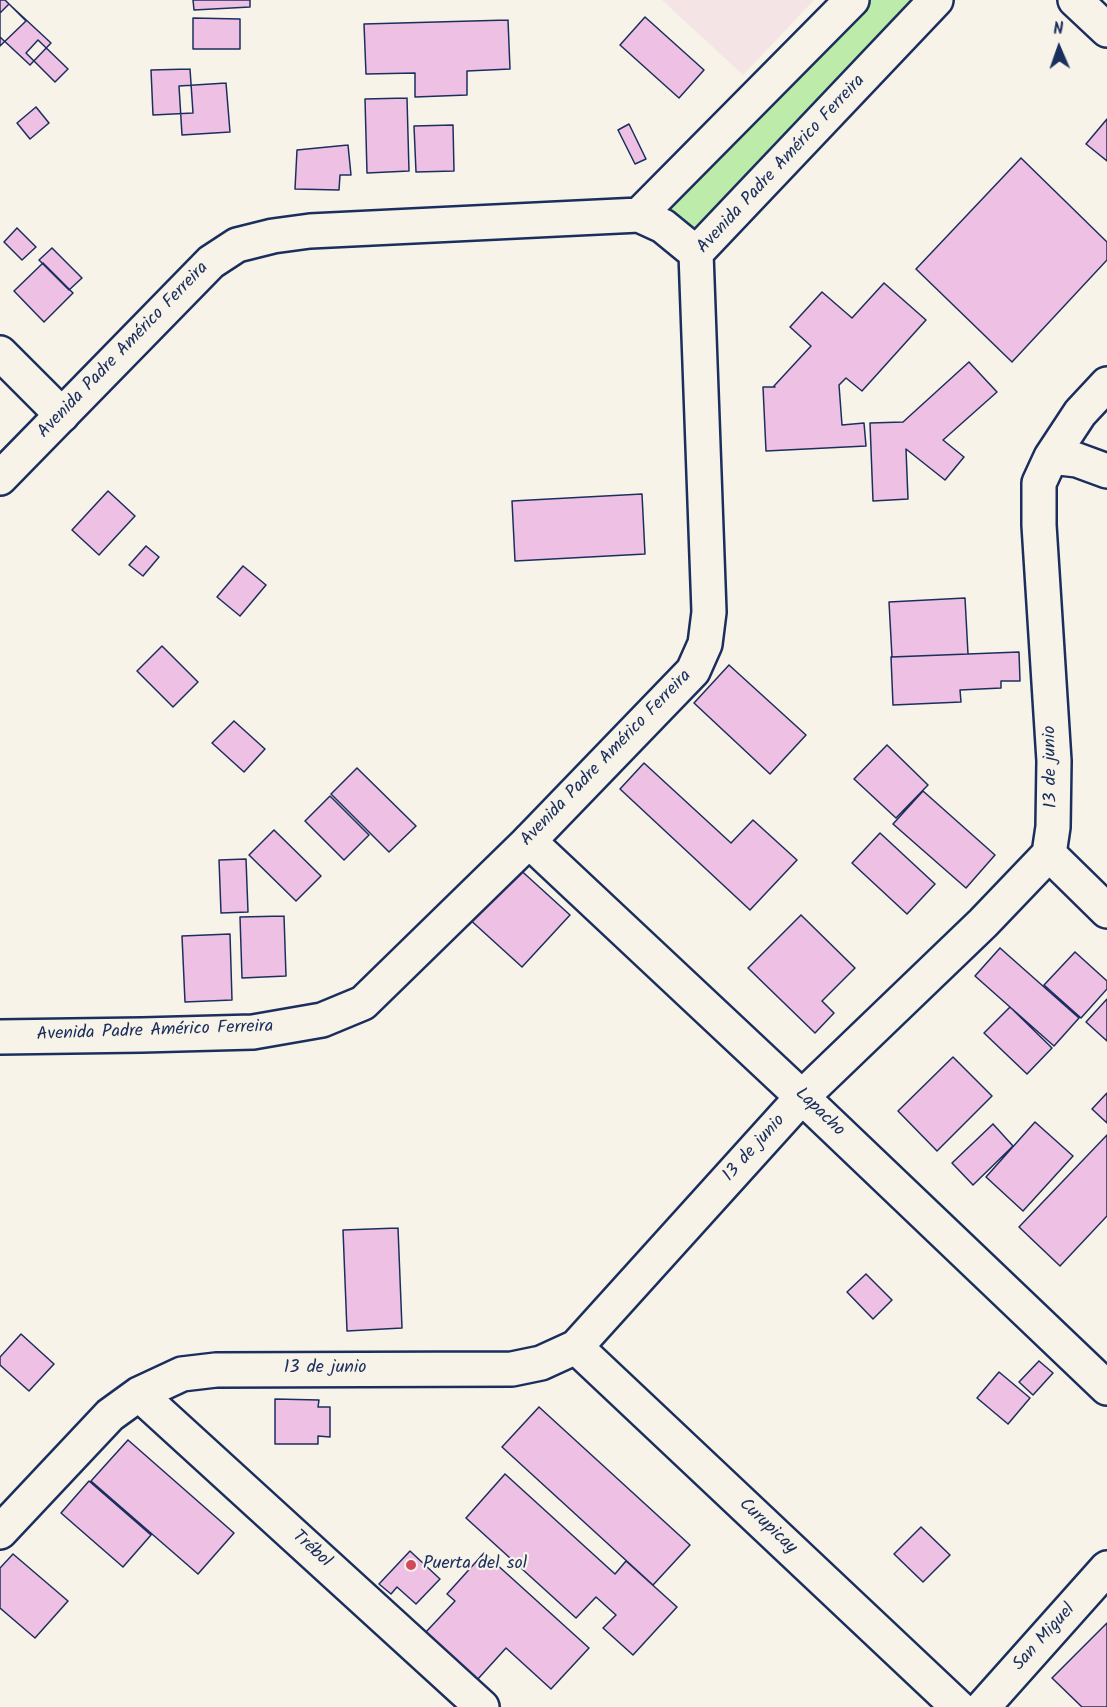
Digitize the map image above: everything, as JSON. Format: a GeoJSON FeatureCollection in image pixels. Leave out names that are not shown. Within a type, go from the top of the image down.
{"type":"FeatureCollection","features":[{"type":"Feature","properties":{"kind":"street"},"geometry":{"type":"LineString","coordinates":[[696,253],[663,226],[639,215],[852,0]]}},
{"type":"Feature","properties":{"kind":"street","name":"Avenida Padre Américo Ferreira"},"geometry":{"type":"LineString","coordinates":[[0,1036],[253,1032],[322,1020],[363,1003],[529,841],[693,671],[705,645],[709,612],[696,253],[936,0]]}},
{"type":"Feature","properties":{"kind":"street"},"geometry":{"type":"LineString","coordinates":[[1076,0],[1107,30]]}},
{"type":"Feature","properties":{"kind":"street","name":"Avenida Padre Américo Ferreira"},"geometry":{"type":"LineString","coordinates":[[0,478],[211,262],[237,245],[273,236],[310,231],[639,215]]}},
{"type":"Feature","properties":{"kind":"street"},"geometry":{"type":"LineString","coordinates":[[0,353],[62,415]]}},
{"type":"Feature","properties":{"kind":"street","name":"13 de junio"},"geometry":{"type":"LineString","coordinates":[[0,1532],[110,1415],[140,1394],[182,1374],[216,1370],[512,1369],[541,1363],[576,1347],[802,1097],[983,923],[1049,854],[1053,827],[1054,761],[1039,525],[1039,483],[1051,457],[1080,413],[1107,384]]}},
{"type":"Feature","properties":{"kind":"street"},"geometry":{"type":"LineString","coordinates":[[1051,457],[1077,460],[1107,471]]}},
{"type":"Feature","properties":{"kind":"street","name":"Lapacho"},"geometry":{"type":"LineString","coordinates":[[529,841],[1107,1388]]}},
{"type":"Feature","properties":{"kind":"street"},"geometry":{"type":"LineString","coordinates":[[1049,854],[1107,911]]}},
{"type":"Feature","properties":{"kind":"street","name":"Curupicay"},"geometry":{"type":"LineString","coordinates":[[576,1347],[958,1707]]}},
{"type":"Feature","properties":{"kind":"street","name":"Trébol"},"geometry":{"type":"LineString","coordinates":[[140,1394],[482,1707]]}},
{"type":"Feature","properties":{"kind":"street","name":"San Miguel"},"geometry":{"type":"LineString","coordinates":[[983,1707],[1107,1568]]}},
{"type":"Feature","properties":{"kind":"shaded area"},"geometry":{"type":"Polygon","coordinates":[[[662,0],[814,0],[743,75],[662,0]]]}},
{"type":"Feature","properties":{"kind":"green space"},"geometry":{"type":"Polygon","coordinates":[[[851,0],[921,0],[705,228],[693,228],[686,225],[668,209],[851,0]]]}},
{"type":"Feature","properties":{"kind":"building"},"geometry":{"type":"Polygon","coordinates":[[[0,0],[5,0],[26,21],[0,46],[0,0]]]}},
{"type":"Feature","properties":{"kind":"building"},"geometry":{"type":"Polygon","coordinates":[[[193,0],[250,0],[250,7],[194,10],[193,0]]]}},
{"type":"Feature","properties":{"kind":"building"},"geometry":{"type":"Polygon","coordinates":[[[9,4],[51,43],[30,65],[0,37],[0,13],[9,4]]]}},
{"type":"Feature","properties":{"kind":"building"},"geometry":{"type":"Polygon","coordinates":[[[645,17],[704,70],[679,98],[620,45],[645,17]]]}},
{"type":"Feature","properties":{"kind":"building"},"geometry":{"type":"Polygon","coordinates":[[[193,18],[240,19],[240,49],[193,49],[193,18]]]}},
{"type":"Feature","properties":{"kind":"building"},"geometry":{"type":"Polygon","coordinates":[[[508,20],[510,69],[467,71],[467,95],[415,97],[415,73],[366,74],[364,24],[508,20]]]}},
{"type":"Feature","properties":{"kind":"building"},"geometry":{"type":"Polygon","coordinates":[[[38,40],[68,69],[55,82],[26,53],[38,40]]]}},
{"type":"Feature","properties":{"kind":"building"},"geometry":{"type":"Polygon","coordinates":[[[190,69],[193,113],[153,115],[151,70],[190,69]]]}},
{"type":"Feature","properties":{"kind":"building"},"geometry":{"type":"Polygon","coordinates":[[[226,83],[230,132],[182,135],[179,86],[226,83]]]}},
{"type":"Feature","properties":{"kind":"building"},"geometry":{"type":"Polygon","coordinates":[[[407,98],[409,171],[367,173],[365,99],[407,98]]]}},
{"type":"Feature","properties":{"kind":"building"},"geometry":{"type":"Polygon","coordinates":[[[36,107],[49,123],[30,139],[17,123],[36,107]]]}},
{"type":"Feature","properties":{"kind":"building"},"geometry":{"type":"Polygon","coordinates":[[[1107,119],[1107,161],[1086,144],[1107,119]]]}},
{"type":"Feature","properties":{"kind":"building"},"geometry":{"type":"Polygon","coordinates":[[[629,124],[646,159],[635,164],[618,130],[629,124]]]}},
{"type":"Feature","properties":{"kind":"building"},"geometry":{"type":"Polygon","coordinates":[[[453,125],[454,171],[416,172],[414,126],[453,125]]]}},
{"type":"Feature","properties":{"kind":"building"},"geometry":{"type":"Polygon","coordinates":[[[348,145],[351,175],[340,175],[339,190],[295,189],[297,150],[348,145]]]}},
{"type":"Feature","properties":{"kind":"building"},"geometry":{"type":"Polygon","coordinates":[[[1021,158],[1107,242],[1107,260],[1012,362],[916,269],[1021,158]]]}},
{"type":"Feature","properties":{"kind":"building"},"geometry":{"type":"Polygon","coordinates":[[[17,228],[36,247],[22,260],[4,242],[17,228]]]}},
{"type":"Feature","properties":{"kind":"building"},"geometry":{"type":"Polygon","coordinates":[[[52,248],[82,278],[69,290],[39,260],[52,248]]]}},
{"type":"Feature","properties":{"kind":"building"},"geometry":{"type":"Polygon","coordinates":[[[43,263],[73,293],[44,322],[14,291],[43,263]]]}},
{"type":"Feature","properties":{"kind":"building"},"geometry":{"type":"Polygon","coordinates":[[[884,283],[926,320],[862,391],[846,378],[839,385],[842,425],[864,423],[866,446],[766,451],[763,387],[775,387],[811,346],[790,327],[822,292],[852,318],[884,283]]]}},
{"type":"Feature","properties":{"kind":"building"},"geometry":{"type":"Polygon","coordinates":[[[969,362],[997,392],[943,440],[964,457],[945,480],[906,449],[908,499],[873,501],[870,423],[903,422],[969,362]]]}},
{"type":"Feature","properties":{"kind":"building"},"geometry":{"type":"Polygon","coordinates":[[[108,491],[135,516],[99,555],[72,530],[108,491]]]}},
{"type":"Feature","properties":{"kind":"building"},"geometry":{"type":"Polygon","coordinates":[[[642,494],[645,554],[515,561],[512,501],[642,494]]]}},
{"type":"Feature","properties":{"kind":"building"},"geometry":{"type":"Polygon","coordinates":[[[146,546],[159,557],[143,576],[129,565],[146,546]]]}},
{"type":"Feature","properties":{"kind":"building"},"geometry":{"type":"Polygon","coordinates":[[[243,566],[266,585],[240,616],[217,597],[243,566]]]}},
{"type":"Feature","properties":{"kind":"building"},"geometry":{"type":"Polygon","coordinates":[[[965,598],[968,654],[892,657],[889,602],[965,598]]]}},
{"type":"Feature","properties":{"kind":"building"},"geometry":{"type":"Polygon","coordinates":[[[162,646],[198,682],[173,707],[137,671],[162,646]]]}},
{"type":"Feature","properties":{"kind":"building"},"geometry":{"type":"Polygon","coordinates":[[[1019,652],[1020,681],[1001,681],[1001,688],[960,690],[961,702],[893,705],[891,657],[1019,652]]]}},
{"type":"Feature","properties":{"kind":"building"},"geometry":{"type":"Polygon","coordinates":[[[729,665],[806,735],[770,774],[694,703],[729,665]]]}},
{"type":"Feature","properties":{"kind":"building"},"geometry":{"type":"Polygon","coordinates":[[[234,721],[265,749],[244,772],[212,743],[234,721]]]}},
{"type":"Feature","properties":{"kind":"building"},"geometry":{"type":"Polygon","coordinates":[[[887,745],[928,785],[896,818],[854,779],[887,745]]]}},
{"type":"Feature","properties":{"kind":"building"},"geometry":{"type":"Polygon","coordinates":[[[644,763],[731,843],[753,820],[797,860],[750,910],[620,789],[644,763]]]}},
{"type":"Feature","properties":{"kind":"building"},"geometry":{"type":"Polygon","coordinates":[[[357,768],[416,826],[389,852],[331,794],[357,768]]]}},
{"type":"Feature","properties":{"kind":"building"},"geometry":{"type":"Polygon","coordinates":[[[923,791],[995,855],[966,888],[893,824],[923,791]]]}},
{"type":"Feature","properties":{"kind":"building"},"geometry":{"type":"Polygon","coordinates":[[[330,796],[369,835],[344,860],[305,821],[330,796]]]}},
{"type":"Feature","properties":{"kind":"building"},"geometry":{"type":"Polygon","coordinates":[[[274,830],[321,876],[296,901],[249,855],[274,830]]]}},
{"type":"Feature","properties":{"kind":"building"},"geometry":{"type":"Polygon","coordinates":[[[880,833],[935,884],[907,914],[852,863],[880,833]]]}},
{"type":"Feature","properties":{"kind":"building"},"geometry":{"type":"Polygon","coordinates":[[[246,859],[248,912],[221,913],[219,860],[246,859]]]}},
{"type":"Feature","properties":{"kind":"building"},"geometry":{"type":"Polygon","coordinates":[[[515,865],[570,915],[522,967],[467,917],[515,865]]]}},
{"type":"Feature","properties":{"kind":"building"},"geometry":{"type":"Polygon","coordinates":[[[801,915],[855,968],[822,1001],[834,1013],[815,1033],[748,968],[801,915]]]}},
{"type":"Feature","properties":{"kind":"building"},"geometry":{"type":"Polygon","coordinates":[[[284,916],[286,976],[242,978],[240,917],[284,916]]]}},
{"type":"Feature","properties":{"kind":"building"},"geometry":{"type":"Polygon","coordinates":[[[230,934],[232,1000],[185,1002],[182,936],[230,934]]]}},
{"type":"Feature","properties":{"kind":"building"},"geometry":{"type":"Polygon","coordinates":[[[1000,948],[1079,1018],[1054,1046],[975,976],[1000,948]]]}},
{"type":"Feature","properties":{"kind":"building"},"geometry":{"type":"Polygon","coordinates":[[[1075,952],[1107,981],[1107,989],[1081,1018],[1044,985],[1075,952]]]}},
{"type":"Feature","properties":{"kind":"building"},"geometry":{"type":"Polygon","coordinates":[[[1107,999],[1107,1041],[1086,1022],[1107,999]]]}},
{"type":"Feature","properties":{"kind":"building"},"geometry":{"type":"Polygon","coordinates":[[[1010,1007],[1052,1048],[1027,1074],[984,1033],[1010,1007]]]}},
{"type":"Feature","properties":{"kind":"building"},"geometry":{"type":"Polygon","coordinates":[[[953,1057],[992,1096],[937,1151],[898,1111],[953,1057]]]}},
{"type":"Feature","properties":{"kind":"building"},"geometry":{"type":"Polygon","coordinates":[[[1107,1093],[1107,1123],[1092,1109],[1107,1093]]]}},
{"type":"Feature","properties":{"kind":"building"},"geometry":{"type":"Polygon","coordinates":[[[1035,1122],[1073,1156],[1023,1211],[986,1177],[1035,1122]]]}},
{"type":"Feature","properties":{"kind":"building"},"geometry":{"type":"Polygon","coordinates":[[[993,1124],[1013,1146],[973,1185],[952,1163],[993,1124]]]}},
{"type":"Feature","properties":{"kind":"building"},"geometry":{"type":"Polygon","coordinates":[[[1107,1135],[1107,1216],[1060,1266],[1019,1227],[1107,1135]]]}},
{"type":"Feature","properties":{"kind":"building"},"geometry":{"type":"Polygon","coordinates":[[[398,1228],[402,1328],[347,1331],[343,1230],[398,1228]]]}},
{"type":"Feature","properties":{"kind":"building"},"geometry":{"type":"Polygon","coordinates":[[[866,1274],[892,1300],[873,1319],[847,1292],[866,1274]]]}},
{"type":"Feature","properties":{"kind":"building"},"geometry":{"type":"Polygon","coordinates":[[[21,1334],[54,1364],[29,1391],[0,1365],[0,1357],[21,1334]]]}},
{"type":"Feature","properties":{"kind":"building"},"geometry":{"type":"Polygon","coordinates":[[[1039,1361],[1053,1373],[1033,1395],[1019,1382],[1039,1361]]]}},
{"type":"Feature","properties":{"kind":"building"},"geometry":{"type":"Polygon","coordinates":[[[999,1372],[1030,1398],[1008,1424],[977,1398],[999,1372]]]}},
{"type":"Feature","properties":{"kind":"building"},"geometry":{"type":"Polygon","coordinates":[[[275,1399],[319,1400],[318,1407],[330,1407],[330,1437],[318,1436],[318,1444],[275,1444],[275,1399]]]}},
{"type":"Feature","properties":{"kind":"building"},"geometry":{"type":"Polygon","coordinates":[[[539,1407],[690,1545],[653,1585],[502,1447],[539,1407]]]}},
{"type":"Feature","properties":{"kind":"building"},"geometry":{"type":"Polygon","coordinates":[[[128,1440],[234,1533],[198,1574],[91,1481],[128,1440]]]}},
{"type":"Feature","properties":{"kind":"building"},"geometry":{"type":"Polygon","coordinates":[[[505,1474],[615,1574],[626,1561],[677,1607],[633,1655],[603,1628],[616,1615],[596,1597],[576,1618],[466,1518],[505,1474]]]}},
{"type":"Feature","properties":{"kind":"building"},"geometry":{"type":"Polygon","coordinates":[[[89,1481],[151,1535],[123,1567],[61,1513],[89,1481]]]}},
{"type":"Feature","properties":{"kind":"building"},"geometry":{"type":"Polygon","coordinates":[[[921,1527],[950,1555],[923,1582],[894,1554],[921,1527]]]}},
{"type":"Feature","properties":{"kind":"building","name":"Puerta del sol"},"geometry":{"type":"Polygon","coordinates":[[[410,1551],[440,1579],[416,1604],[397,1587],[391,1594],[379,1584],[410,1551]]]}},
{"type":"Feature","properties":{"kind":"building"},"geometry":{"type":"Polygon","coordinates":[[[484,1553],[589,1648],[551,1689],[506,1648],[477,1680],[425,1633],[455,1601],[447,1594],[484,1553]]]}},
{"type":"Feature","properties":{"kind":"building"},"geometry":{"type":"Polygon","coordinates":[[[13,1554],[68,1601],[35,1638],[0,1608],[0,1568],[13,1554]]]}},
{"type":"Feature","properties":{"kind":"building"},"geometry":{"type":"Polygon","coordinates":[[[1107,1623],[1107,1707],[1082,1707],[1052,1678],[1107,1623]]]}},
{"type":"Feature","properties":{"kind":"place","name":"Puerta del sol"},"geometry":{"type":"Point","coordinates":[411,1565]}}]}
